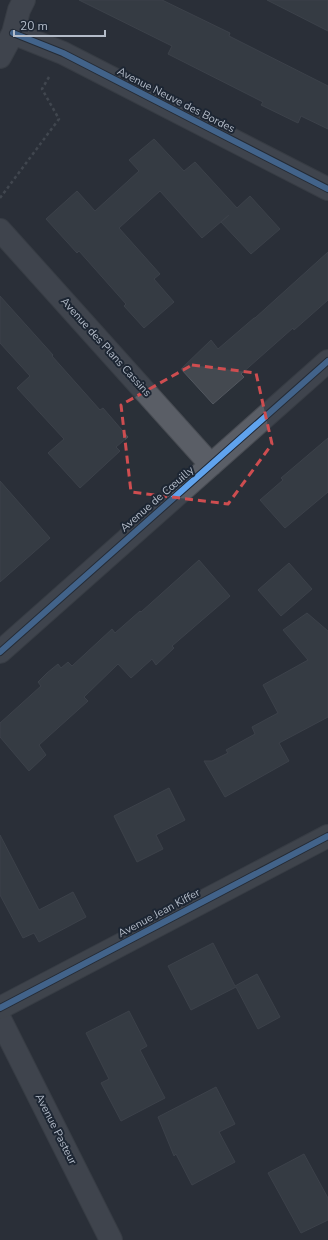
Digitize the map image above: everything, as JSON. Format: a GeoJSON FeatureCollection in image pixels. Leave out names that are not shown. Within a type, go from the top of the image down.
{"type":"FeatureCollection","features":[{"type":"Feature","properties":{"kind":"street"},"geometry":{"type":"LineString","coordinates":[[0,57],[13,33],[19,10],[24,0]]}},
{"type":"Feature","properties":{"kind":"street","name":"Avenue Neuve des Bordes"},"geometry":{"type":"LineString","coordinates":[[13,33],[63,53],[328,189]]}},
{"type":"Feature","properties":{"kind":"street","name":"Avenue des Plans Cassins"},"geometry":{"type":"LineString","coordinates":[[0,230],[211,465]]}},
{"type":"Feature","properties":{"kind":"street","name":"Avenue de Cœuilly"},"geometry":{"type":"LineString","coordinates":[[0,652],[328,361]]}},
{"type":"Feature","properties":{"kind":"street","name":"Avenue Jean Kiffer"},"geometry":{"type":"LineString","coordinates":[[0,1008],[328,836]]}},
{"type":"Feature","properties":{"kind":"street","name":"Avenue Pasteur"},"geometry":{"type":"LineString","coordinates":[[0,1019],[111,1240]]}},
{"type":"Feature","properties":{"kind":"path"},"geometry":{"type":"LineString","coordinates":[[0,198],[59,119],[42,90],[63,53]]}},
{"type":"Feature","properties":{"kind":"highlighted area"},"geometry":{"type":"Polygon","coordinates":[[[192,365],[256,373],[272,444],[228,504],[131,492],[121,405],[192,365]]]}},
{"type":"Feature","properties":{"kind":"building"},"geometry":{"type":"Polygon","coordinates":[[[79,0],[162,0],[230,33],[229,36],[328,86],[328,129],[301,116],[298,123],[261,105],[263,102],[168,54],[172,46],[79,0]]]}},
{"type":"Feature","properties":{"kind":"building"},"geometry":{"type":"Polygon","coordinates":[[[267,0],[328,0],[328,31],[267,0]]]}},
{"type":"Feature","properties":{"kind":"building"},"geometry":{"type":"Polygon","coordinates":[[[154,139],[184,171],[195,162],[237,208],[250,196],[280,229],[251,254],[221,222],[229,215],[202,238],[160,191],[119,228],[160,274],[154,279],[174,302],[144,328],[124,306],[126,304],[79,251],[77,253],[46,219],[77,191],[95,211],[139,171],[129,160],[154,139]]]}},
{"type":"Feature","properties":{"kind":"building"},"geometry":{"type":"Polygon","coordinates":[[[328,252],[328,300],[294,330],[293,328],[241,374],[244,377],[213,404],[181,369],[211,340],[218,349],[255,318],[328,252]]]}},
{"type":"Feature","properties":{"kind":"building"},"geometry":{"type":"Polygon","coordinates":[[[0,296],[100,410],[103,408],[128,437],[116,447],[120,451],[80,488],[48,453],[64,439],[17,388],[30,376],[0,343],[0,296]]]}},
{"type":"Feature","properties":{"kind":"building"},"geometry":{"type":"Polygon","coordinates":[[[328,438],[328,492],[285,528],[260,500],[283,480],[281,478],[328,438]]]}},
{"type":"Feature","properties":{"kind":"building"},"geometry":{"type":"Polygon","coordinates":[[[0,481],[50,538],[0,582],[0,481]]]}},
{"type":"Feature","properties":{"kind":"building"},"geometry":{"type":"Polygon","coordinates":[[[199,560],[230,596],[172,646],[174,648],[156,665],[152,659],[131,678],[118,664],[84,697],[88,701],[39,745],[46,755],[29,771],[0,737],[0,723],[41,686],[38,682],[47,673],[58,664],[61,668],[68,662],[72,666],[112,629],[115,633],[140,611],[141,612],[199,560]]]}},
{"type":"Feature","properties":{"kind":"building"},"geometry":{"type":"Polygon","coordinates":[[[289,563],[312,589],[281,616],[258,590],[289,563]]]}},
{"type":"Feature","properties":{"kind":"building"},"geometry":{"type":"Polygon","coordinates":[[[307,613],[328,631],[328,717],[279,743],[289,761],[225,797],[204,761],[212,761],[228,753],[226,750],[255,734],[252,727],[278,713],[263,685],[308,660],[283,630],[307,613]]]}},
{"type":"Feature","properties":{"kind":"building"},"geometry":{"type":"Polygon","coordinates":[[[169,788],[185,820],[156,835],[163,849],[137,862],[114,816],[169,788]]]}},
{"type":"Feature","properties":{"kind":"building"},"geometry":{"type":"Polygon","coordinates":[[[0,835],[39,910],[73,892],[86,917],[39,942],[34,933],[23,938],[0,895],[0,835]]]}},
{"type":"Feature","properties":{"kind":"building"},"geometry":{"type":"Polygon","coordinates":[[[213,943],[235,986],[257,974],[280,1017],[258,1029],[236,987],[191,1010],[168,966],[213,943]]]}},
{"type":"Feature","properties":{"kind":"building"},"geometry":{"type":"Polygon","coordinates":[[[129,1011],[147,1046],[140,1050],[165,1098],[121,1121],[101,1083],[109,1079],[86,1033],[129,1011]]]}},
{"type":"Feature","properties":{"kind":"building"},"geometry":{"type":"Polygon","coordinates":[[[216,1087],[235,1124],[219,1132],[235,1162],[192,1185],[176,1154],[174,1156],[158,1117],[216,1087]]]}},
{"type":"Feature","properties":{"kind":"building"},"geometry":{"type":"Polygon","coordinates":[[[304,1154],[328,1198],[328,1220],[301,1233],[268,1173],[304,1154]]]}},
{"type":"Feature","properties":{"kind":"cycle path"},"geometry":{"type":"LineString","coordinates":[[13,33],[63,53],[328,189]]}},
{"type":"Feature","properties":{"kind":"cycle path"},"geometry":{"type":"LineString","coordinates":[[0,652],[328,361]]}},
{"type":"Feature","properties":{"kind":"cycle path"},"geometry":{"type":"LineString","coordinates":[[0,1008],[328,836]]}}]}
